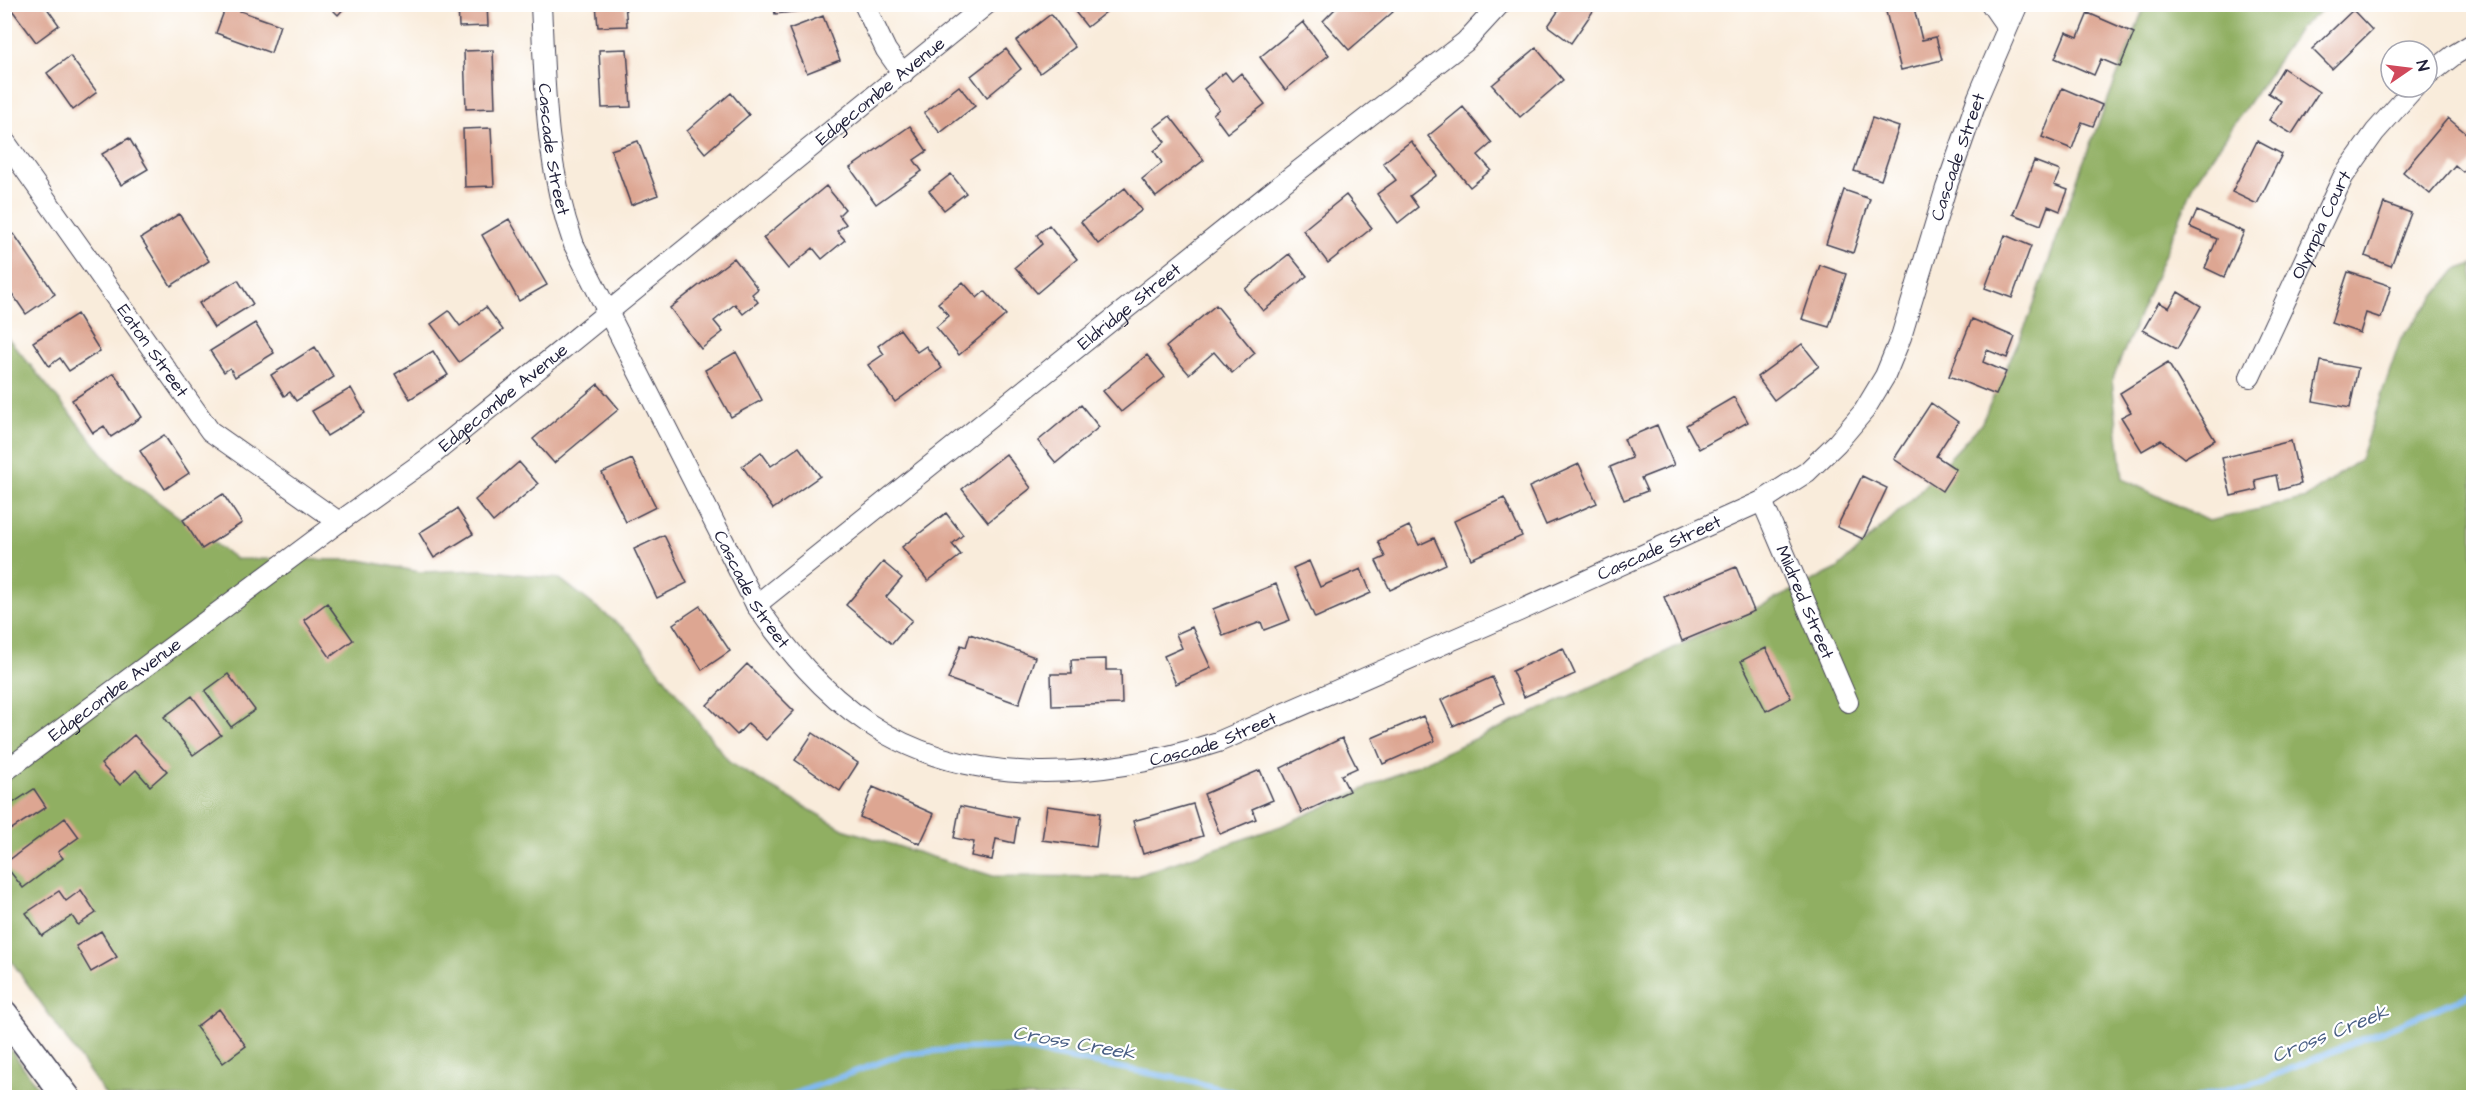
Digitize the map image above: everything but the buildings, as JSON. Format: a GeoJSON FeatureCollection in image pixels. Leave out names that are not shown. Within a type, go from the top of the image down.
{"type":"FeatureCollection","features":[{"type":"Feature","properties":{"kind":"street","name":"Cascade Street"},"geometry":{"type":"LineString","coordinates":[[541,4],[546,110],[554,179],[574,245],[756,605],[778,637],[805,669],[835,698],[868,723],[904,743],[943,758],[970,765],[1042,772],[1094,770],[1176,756],[1218,742],[1519,611],[1762,501],[1807,471],[1837,443],[1864,411],[1885,376],[1901,337],[1946,188],[1978,97],[2018,4]]}},
{"type":"Feature","properties":{"kind":"street"},"geometry":{"type":"LineString","coordinates":[[864,4],[882,42],[903,74]]}},
{"type":"Feature","properties":{"kind":"street","name":"Edgecombe Avenue"},"geometry":{"type":"LineString","coordinates":[[4,772],[339,522],[426,460],[609,314],[987,4]]}},
{"type":"Feature","properties":{"kind":"street","name":"Eldridge Street"},"geometry":{"type":"LineString","coordinates":[[756,605],[1283,182],[1465,42],[1500,4]]}},
{"type":"Feature","properties":{"kind":"street"},"geometry":{"type":"LineString","coordinates":[[1991,4],[2007,27]]}},
{"type":"Feature","properties":{"kind":"street"},"geometry":{"type":"LineString","coordinates":[[2439,67],[2474,44]]}},
{"type":"Feature","properties":{"kind":"street","name":"Olympia Court"},"geometry":{"type":"LineString","coordinates":[[2250,377],[2343,177],[2375,132],[2404,99]]}},
{"type":"Feature","properties":{"kind":"street","name":"Eaton Street"},"geometry":{"type":"LineString","coordinates":[[4,140],[210,431],[339,522]]}},
{"type":"Feature","properties":{"kind":"street","name":"Mildred Street"},"geometry":{"type":"LineString","coordinates":[[1762,501],[1848,702]]}},
{"type":"Feature","properties":{"kind":"street"},"geometry":{"type":"LineString","coordinates":[[4,1014],[67,1098]]}},
{"type":"Feature","properties":{"kind":"green space"},"geometry":{"type":"Polygon","coordinates":[[[2145,5],[2328,5],[2299,29],[2195,182],[2112,380],[2123,479],[2209,521],[2306,498],[2360,459],[2401,338],[2456,270],[2473,264],[2473,1097],[107,1097],[5,952],[4,333],[118,472],[236,559],[360,560],[420,572],[485,570],[560,579],[631,634],[730,763],[843,829],[993,876],[1133,877],[1281,826],[1622,673],[1837,569],[1911,500],[1981,424],[2031,313],[2081,168],[2145,5]]]}},
{"type":"Feature","properties":{"kind":"green space"},"geometry":{"type":"Polygon","coordinates":[[[5,1042],[45,1097],[5,1097],[5,1042]]]}},
{"type":"Feature","properties":{"kind":"waterway","name":"Cross Creek"},"geometry":{"type":"LineString","coordinates":[[2196,1098],[2266,1079],[2474,993]]}},
{"type":"Feature","properties":{"kind":"waterway","name":"Cross Creek"},"geometry":{"type":"LineString","coordinates":[[783,1098],[903,1054],[1010,1047],[1185,1080],[1256,1098]]}}]}
